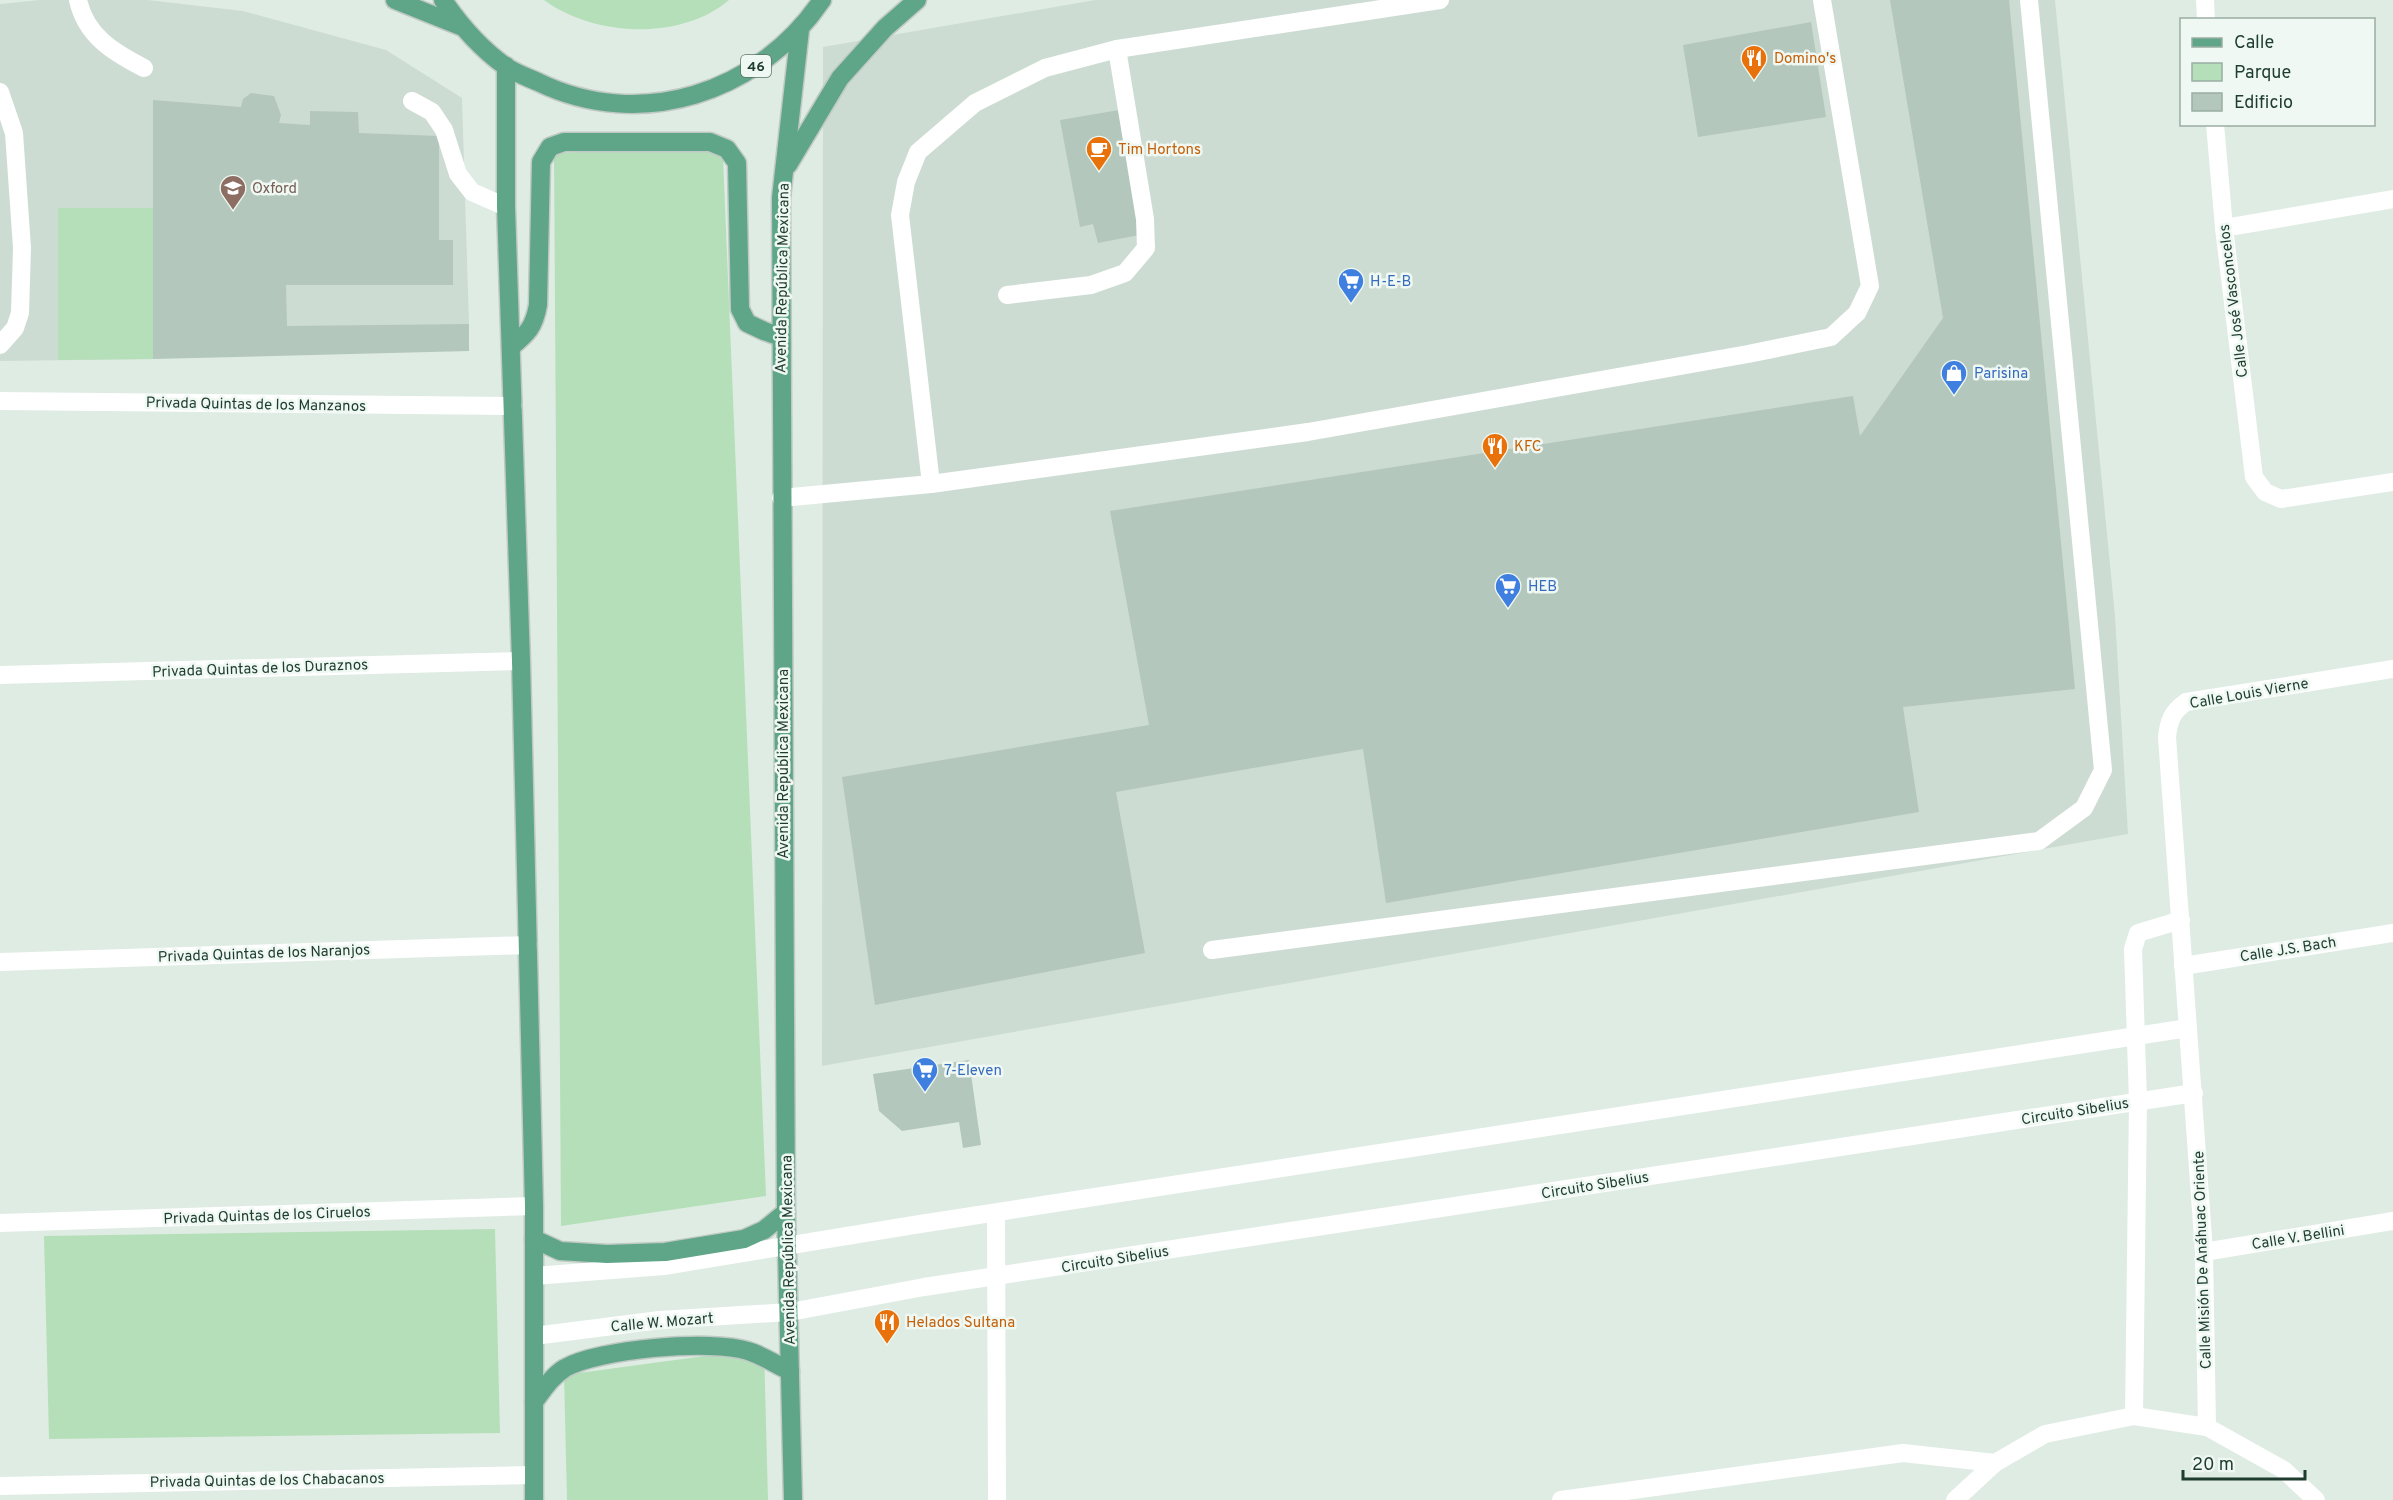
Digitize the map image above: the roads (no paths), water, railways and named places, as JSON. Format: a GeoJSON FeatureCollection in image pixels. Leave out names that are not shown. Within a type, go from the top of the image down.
{"type":"FeatureCollection","features":[{"type":"Feature","properties":{"kind":"main road","name":"46"},"geometry":{"type":"LineString","coordinates":[[395,0],[460,26]]}},
{"type":"Feature","properties":{"kind":"main road","name":"46"},"geometry":{"type":"LineString","coordinates":[[443,0],[460,26],[506,66],[560,93],[620,105],[670,102],[719,88],[762,63],[800,30],[822,0]]}},
{"type":"Feature","properties":{"kind":"main road"},"geometry":{"type":"LineString","coordinates":[[784,171],[808,127],[840,78],[885,28],[917,0]]}},
{"type":"Feature","properties":{"kind":"main road","name":"Avenida República Mexicana"},"geometry":{"type":"LineString","coordinates":[[793,1500],[786,1212],[781,198],[800,30]]}},
{"type":"Feature","properties":{"kind":"main road"},"geometry":{"type":"LineString","coordinates":[[506,66],[506,207],[521,662],[534,1206],[534,1500]]}},
{"type":"Feature","properties":{"kind":"main road"},"geometry":{"type":"LineString","coordinates":[[510,347],[528,333],[536,320],[541,162],[550,147],[564,142],[710,142],[727,149],[737,163],[740,309],[747,323],[764,332],[782,336]]}},
{"type":"Feature","properties":{"kind":"main road"},"geometry":{"type":"LineString","coordinates":[[534,1239],[560,1251],[607,1254],[665,1252],[744,1239],[764,1230],[786,1212]]}},
{"type":"Feature","properties":{"kind":"main road"},"geometry":{"type":"LineString","coordinates":[[534,1402],[555,1375],[567,1367],[590,1359],[657,1347],[696,1345],[747,1350],[790,1371]]}},
{"type":"Feature","properties":{"kind":"street"},"geometry":{"type":"LineString","coordinates":[[78,0],[81,15],[95,36],[115,53],[144,68]]}},
{"type":"Feature","properties":{"kind":"street"},"geometry":{"type":"LineString","coordinates":[[932,484],[900,215],[906,182],[918,152],[975,103],[1045,68],[1117,49],[1440,0]]}},
{"type":"Feature","properties":{"kind":"street"},"geometry":{"type":"LineString","coordinates":[[781,498],[932,484],[1308,432],[1749,354],[1831,337],[1857,313],[1870,286],[1822,0]]}},
{"type":"Feature","properties":{"kind":"street"},"geometry":{"type":"LineString","coordinates":[[1212,950],[2039,841],[2084,808],[2103,770],[2029,0]]}},
{"type":"Feature","properties":{"kind":"street"},"geometry":{"type":"LineString","coordinates":[[2205,0],[2206,18]]}},
{"type":"Feature","properties":{"kind":"street"},"geometry":{"type":"LineString","coordinates":[[1007,295],[1090,285],[1125,273],[1146,248],[1145,219],[1117,49]]}},
{"type":"Feature","properties":{"kind":"street"},"geometry":{"type":"LineString","coordinates":[[0,92],[4,111],[14,133],[22,248],[20,313],[15,328],[0,345]]}},
{"type":"Feature","properties":{"kind":"street"},"geometry":{"type":"LineString","coordinates":[[412,101],[432,112],[444,130],[458,174],[472,192],[506,207]]}},
{"type":"Feature","properties":{"kind":"street","name":"Calle José Vasconcelos"},"geometry":{"type":"LineString","coordinates":[[2215,126],[2224,228],[2254,477],[2265,492],[2281,499],[2393,482]]}},
{"type":"Feature","properties":{"kind":"street"},"geometry":{"type":"LineString","coordinates":[[2224,228],[2393,199]]}},
{"type":"Feature","properties":{"kind":"street","name":"Privada Quintas de los Manzanos"},"geometry":{"type":"LineString","coordinates":[[0,401],[513,406]]}},
{"type":"Feature","properties":{"kind":"street","name":"Privada Quintas de los Duraznos"},"geometry":{"type":"LineString","coordinates":[[0,675],[521,662]]}},
{"type":"Feature","properties":{"kind":"street","name":"Calle Louis Vierne"},"geometry":{"type":"LineString","coordinates":[[2194,1093],[2183,966],[2167,737],[2168,722],[2174,711],[2186,702],[2393,669]]}},
{"type":"Feature","properties":{"kind":"street"},"geometry":{"type":"LineString","coordinates":[[2134,1416],[2138,1101],[2133,950],[2138,933],[2181,920]]}},
{"type":"Feature","properties":{"kind":"street","name":"Calle J.S. Bach"},"geometry":{"type":"LineString","coordinates":[[2183,966],[2393,933]]}},
{"type":"Feature","properties":{"kind":"street","name":"Privada Quintas de los Naranjos"},"geometry":{"type":"LineString","coordinates":[[0,962],[528,945]]}},
{"type":"Feature","properties":{"kind":"street"},"geometry":{"type":"LineString","coordinates":[[534,1276],[664,1266],[2188,1028]]}},
{"type":"Feature","properties":{"kind":"street","name":"Circuito Sibelius"},"geometry":{"type":"LineString","coordinates":[[790,1312],[906,1290],[2194,1093]]}},
{"type":"Feature","properties":{"kind":"street","name":"Calle Misión De Anáhuac Oriente"},"geometry":{"type":"LineString","coordinates":[[2194,1093],[2204,1252],[2207,1427]]}},
{"type":"Feature","properties":{"kind":"street","name":"Privada Quintas de los Ciruelos"},"geometry":{"type":"LineString","coordinates":[[0,1223],[534,1206]]}},
{"type":"Feature","properties":{"kind":"street"},"geometry":{"type":"LineString","coordinates":[[996,1214],[997,1500]]}},
{"type":"Feature","properties":{"kind":"street","name":"Calle V. Bellini"},"geometry":{"type":"LineString","coordinates":[[2204,1252],[2393,1221]]}},
{"type":"Feature","properties":{"kind":"street","name":"Calle W. Mozart"},"geometry":{"type":"LineString","coordinates":[[534,1336],[660,1320],[790,1312]]}},
{"type":"Feature","properties":{"kind":"street"},"geometry":{"type":"LineString","coordinates":[[1955,1500],[1995,1463],[2044,1434],[2134,1416],[2207,1427],[2284,1470],[2316,1500]]}},
{"type":"Feature","properties":{"kind":"street"},"geometry":{"type":"LineString","coordinates":[[1561,1500],[1903,1453],[1995,1463]]}},
{"type":"Feature","properties":{"kind":"street","name":"Privada Quintas de los Chabacanos"},"geometry":{"type":"LineString","coordinates":[[0,1486],[533,1475]]}},
{"type":"Feature","properties":{"kind":"place","name":"Domino's"},"geometry":{"type":"Point","coordinates":[1754,81]}},
{"type":"Feature","properties":{"kind":"place","name":"Tim Hortons"},"geometry":{"type":"Point","coordinates":[1099,172]}},
{"type":"Feature","properties":{"kind":"place","name":"Oxford"},"geometry":{"type":"Point","coordinates":[233,211]}},
{"type":"Feature","properties":{"kind":"place","name":"H-E-B"},"geometry":{"type":"Point","coordinates":[1351,304]}},
{"type":"Feature","properties":{"kind":"place","name":"Parisina"},"geometry":{"type":"Point","coordinates":[1954,396]}},
{"type":"Feature","properties":{"kind":"place","name":"KFC"},"geometry":{"type":"Point","coordinates":[1495,469]}},
{"type":"Feature","properties":{"kind":"place","name":"HEB"},"geometry":{"type":"Point","coordinates":[1508,609]}},
{"type":"Feature","properties":{"kind":"place","name":"7-Eleven"},"geometry":{"type":"Point","coordinates":[925,1093]}},
{"type":"Feature","properties":{"kind":"place","name":"Helados Sultana"},"geometry":{"type":"Point","coordinates":[887,1345]}}]}
